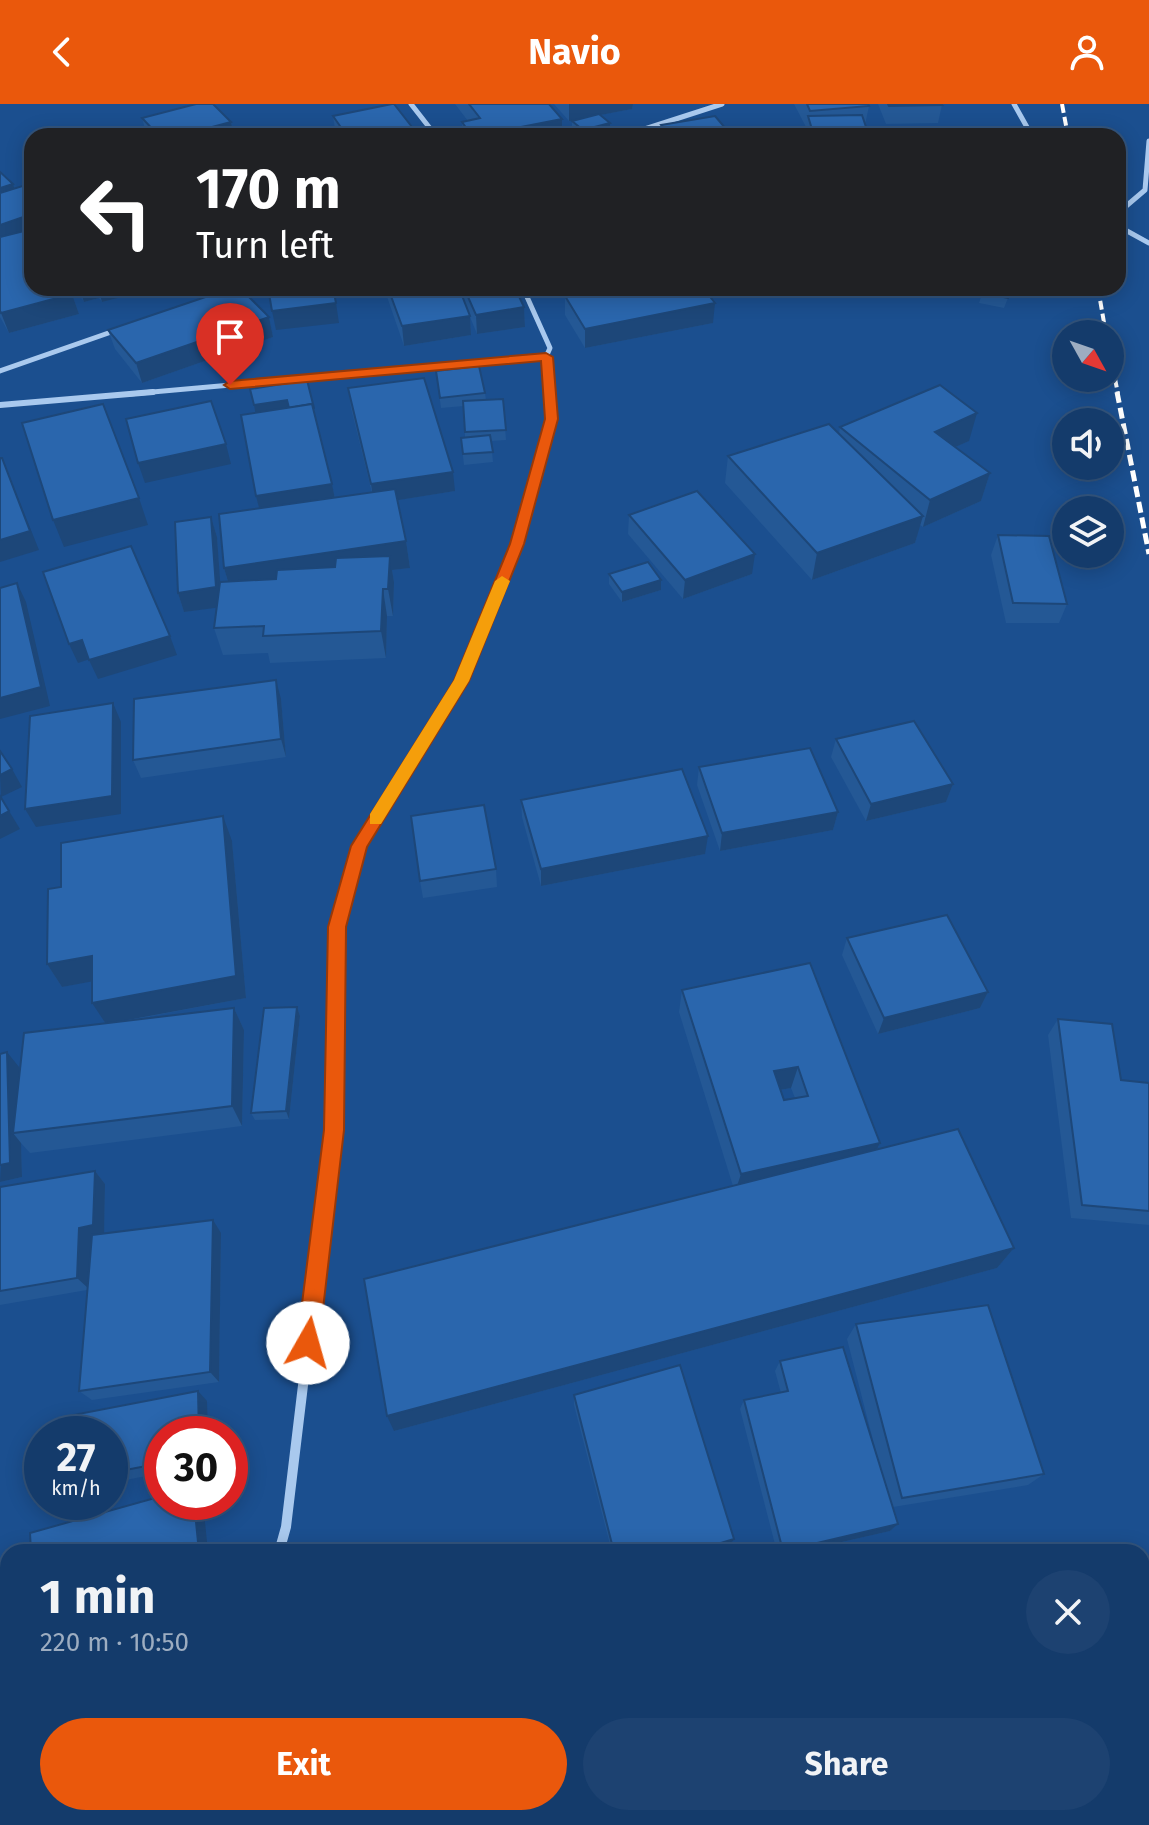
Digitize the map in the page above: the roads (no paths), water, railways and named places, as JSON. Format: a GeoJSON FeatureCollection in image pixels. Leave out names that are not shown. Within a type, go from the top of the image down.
{"type":"FeatureCollection","features":[{"type":"Feature","properties":{"kind":"street"},"geometry":{"type":"LineString","coordinates":[[411,104],[430,128]]}},
{"type":"Feature","properties":{"kind":"street"},"geometry":{"type":"LineString","coordinates":[[648,128],[722,104]]}},
{"type":"Feature","properties":{"kind":"street"},"geometry":{"type":"LineString","coordinates":[[1014,104],[1028,128]]}},
{"type":"Feature","properties":{"kind":"street"},"geometry":{"type":"LineString","coordinates":[[1126,206],[1145,190],[1149,141]]}},
{"type":"Feature","properties":{"kind":"street"},"geometry":{"type":"LineString","coordinates":[[1126,230],[1149,243]]}},
{"type":"Feature","properties":{"kind":"street"},"geometry":{"type":"LineString","coordinates":[[281,1544],[286,1527],[334,1130],[337,927],[359,846],[461,681],[517,544],[551,419],[546,357],[550,348],[527,296]]}},
{"type":"Feature","properties":{"kind":"street"},"geometry":{"type":"LineString","coordinates":[[0,371],[121,329]]}},
{"type":"Feature","properties":{"kind":"street"},"geometry":{"type":"LineString","coordinates":[[0,405],[546,357]]}},
{"type":"Feature","properties":{"kind":"railway"},"geometry":{"type":"LineString","coordinates":[[1062,104],[1066,128]]}},
{"type":"Feature","properties":{"kind":"railway"},"geometry":{"type":"LineString","coordinates":[[1099,296],[1104,320]]}},
{"type":"Feature","properties":{"kind":"railway"},"geometry":{"type":"LineString","coordinates":[[1117,392],[1149,554]]}}]}
